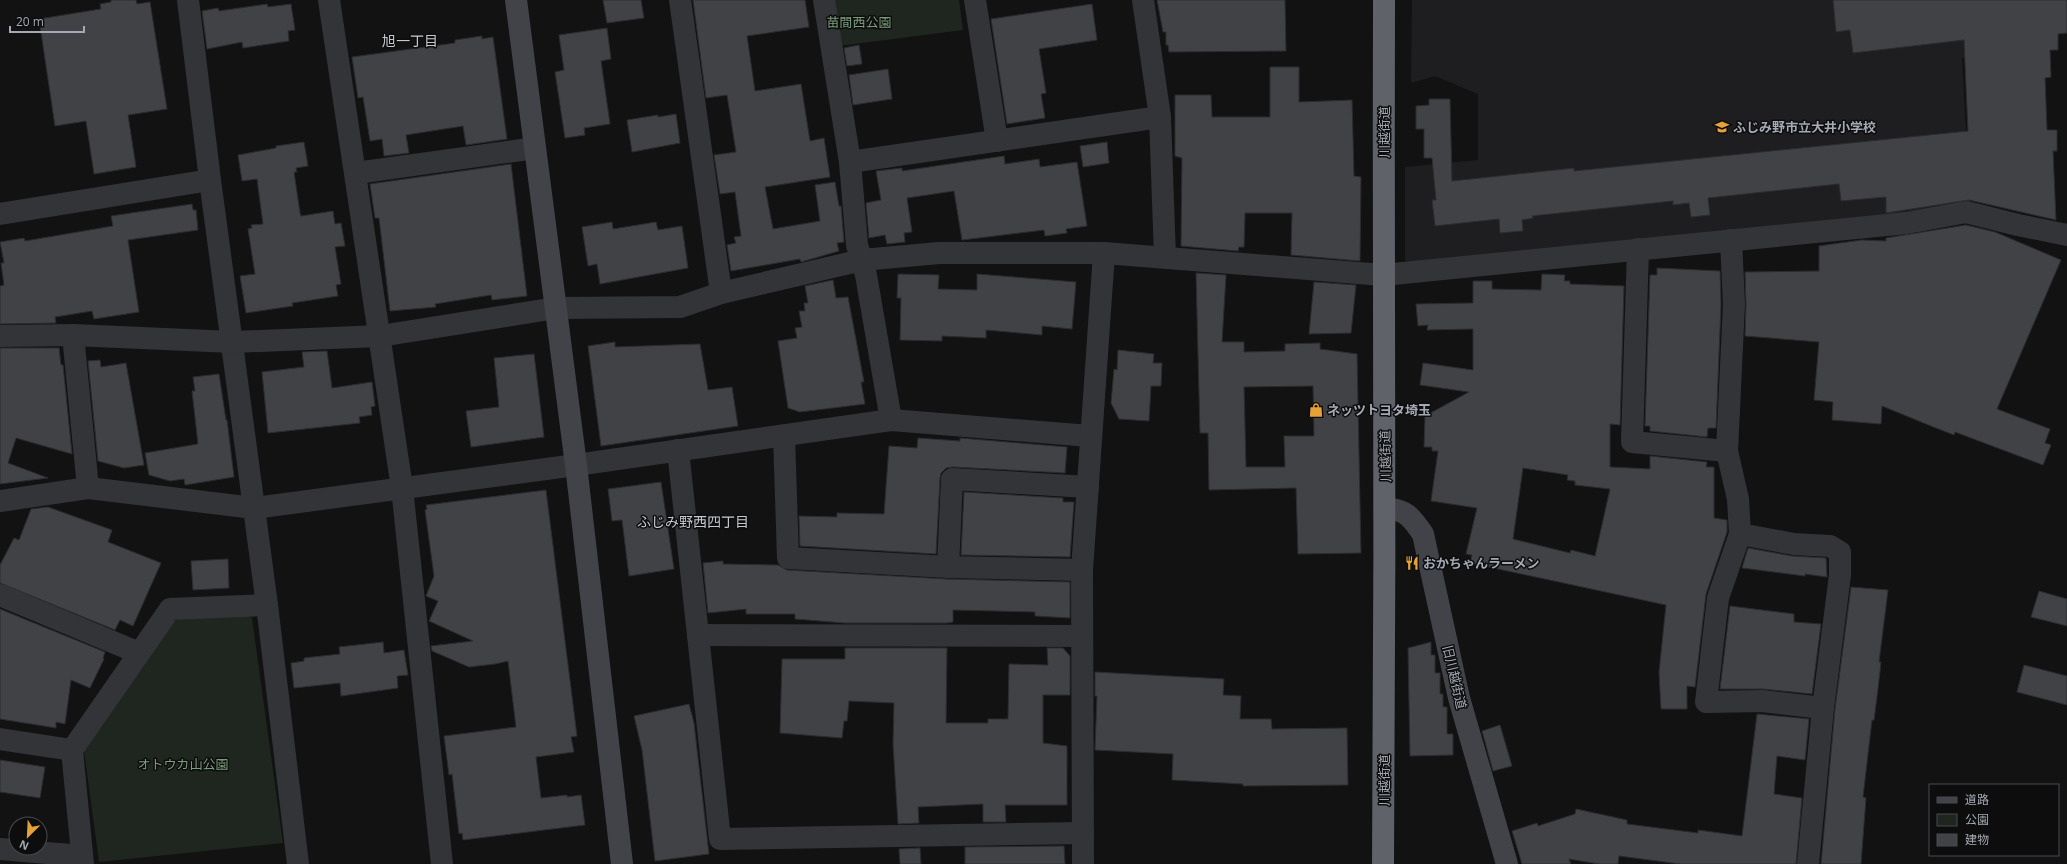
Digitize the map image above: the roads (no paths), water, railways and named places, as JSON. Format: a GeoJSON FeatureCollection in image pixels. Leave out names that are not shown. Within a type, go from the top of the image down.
{"type":"FeatureCollection","features":[{"type":"Feature","properties":{"kind":"highway","name":"川越街道"},"geometry":{"type":"LineString","coordinates":[[1383,864],[1385,508],[1383,275],[1384,0]]}},
{"type":"Feature","properties":{"kind":"street"},"geometry":{"type":"LineString","coordinates":[[188,0],[210,180],[267,605],[298,864]]}},
{"type":"Feature","properties":{"kind":"street"},"geometry":{"type":"LineString","coordinates":[[329,0],[402,488],[442,864]]}},
{"type":"Feature","properties":{"kind":"street"},"geometry":{"type":"LineString","coordinates":[[516,0],[576,465],[622,864]]}},
{"type":"Feature","properties":{"kind":"street"},"geometry":{"type":"LineString","coordinates":[[680,0],[721,293]]}},
{"type":"Feature","properties":{"kind":"street"},"geometry":{"type":"LineString","coordinates":[[824,0],[850,162],[858,245],[866,275],[891,420]]}},
{"type":"Feature","properties":{"kind":"street"},"geometry":{"type":"LineString","coordinates":[[975,0],[997,141]]}},
{"type":"Feature","properties":{"kind":"street"},"geometry":{"type":"LineString","coordinates":[[1143,0],[1160,117],[1165,258]]}},
{"type":"Feature","properties":{"kind":"street"},"geometry":{"type":"LineString","coordinates":[[850,162],[1160,117]]}},
{"type":"Feature","properties":{"kind":"street"},"geometry":{"type":"LineString","coordinates":[[356,173],[535,148]]}},
{"type":"Feature","properties":{"kind":"street"},"geometry":{"type":"LineString","coordinates":[[0,214],[210,180]]}},
{"type":"Feature","properties":{"kind":"street"},"geometry":{"type":"LineString","coordinates":[[0,336],[73,335],[232,342],[380,336],[556,308],[680,307],[721,293],[862,260],[939,253],[1104,253],[1383,275],[1907,222],[1966,212],[2018,226],[2067,235]]}},
{"type":"Feature","properties":{"kind":"street"},"geometry":{"type":"LineString","coordinates":[[1731,240],[1734,304],[1727,451],[1738,499],[1740,534],[1718,598],[1706,702],[1762,701],[1823,708]]}},
{"type":"Feature","properties":{"kind":"street"},"geometry":{"type":"LineString","coordinates":[[1638,249],[1632,442],[1727,451]]}},
{"type":"Feature","properties":{"kind":"street"},"geometry":{"type":"LineString","coordinates":[[1083,864],[1081,636],[1082,570],[1090,436],[1104,253]]}},
{"type":"Feature","properties":{"kind":"street"},"geometry":{"type":"LineString","coordinates":[[73,335],[88,488]]}},
{"type":"Feature","properties":{"kind":"street"},"geometry":{"type":"LineString","coordinates":[[0,501],[88,488],[254,508],[576,465],[891,420],[1090,436]]}},
{"type":"Feature","properties":{"kind":"street"},"geometry":{"type":"LineString","coordinates":[[784,436],[788,558],[948,567],[1082,570]]}},
{"type":"Feature","properties":{"kind":"street"},"geometry":{"type":"LineString","coordinates":[[678,450],[720,839],[1082,833]]}},
{"type":"Feature","properties":{"kind":"street"},"geometry":{"type":"LineString","coordinates":[[948,567],[952,479],[1088,487]]}},
{"type":"Feature","properties":{"kind":"street","name":"旧川越街道"},"geometry":{"type":"LineString","coordinates":[[1385,508],[1398,510],[1410,516],[1423,534],[1459,698],[1507,864]]}},
{"type":"Feature","properties":{"kind":"street"},"geometry":{"type":"LineString","coordinates":[[1740,534],[1794,544],[1830,546],[1840,552],[1840,575],[1823,708],[1808,864]]}},
{"type":"Feature","properties":{"kind":"street"},"geometry":{"type":"LineString","coordinates":[[0,595],[139,653]]}},
{"type":"Feature","properties":{"kind":"street"},"geometry":{"type":"LineString","coordinates":[[0,849],[83,860],[72,750],[170,609],[267,605]]}},
{"type":"Feature","properties":{"kind":"street"},"geometry":{"type":"LineString","coordinates":[[698,635],[1081,636]]}},
{"type":"Feature","properties":{"kind":"street"},"geometry":{"type":"LineString","coordinates":[[0,739],[72,750]]}},
{"type":"Feature","properties":{"kind":"place","name":"ふじみ野市立大井小学校"},"geometry":{"type":"Point","coordinates":[1722,127]}},
{"type":"Feature","properties":{"kind":"place","name":"ネッツトヨタ埼玉"},"geometry":{"type":"Point","coordinates":[1316,410]}},
{"type":"Feature","properties":{"kind":"place","name":"おかちゃんラーメン"},"geometry":{"type":"Point","coordinates":[1412,563]}},
{"type":"Feature","properties":{"kind":"district","name":"旭一丁目"},"geometry":{"type":"Point","coordinates":[410,41]}},
{"type":"Feature","properties":{"kind":"district","name":"ふじみ野西四丁目"},"geometry":{"type":"Point","coordinates":[693,522]}},
{"type":"Feature","properties":{"kind":"park label","name":"苗間西公園"},"geometry":{"type":"Point","coordinates":[859,22]}},
{"type":"Feature","properties":{"kind":"park label","name":"オトウカ山公園"},"geometry":{"type":"Point","coordinates":[183,764]}}]}
